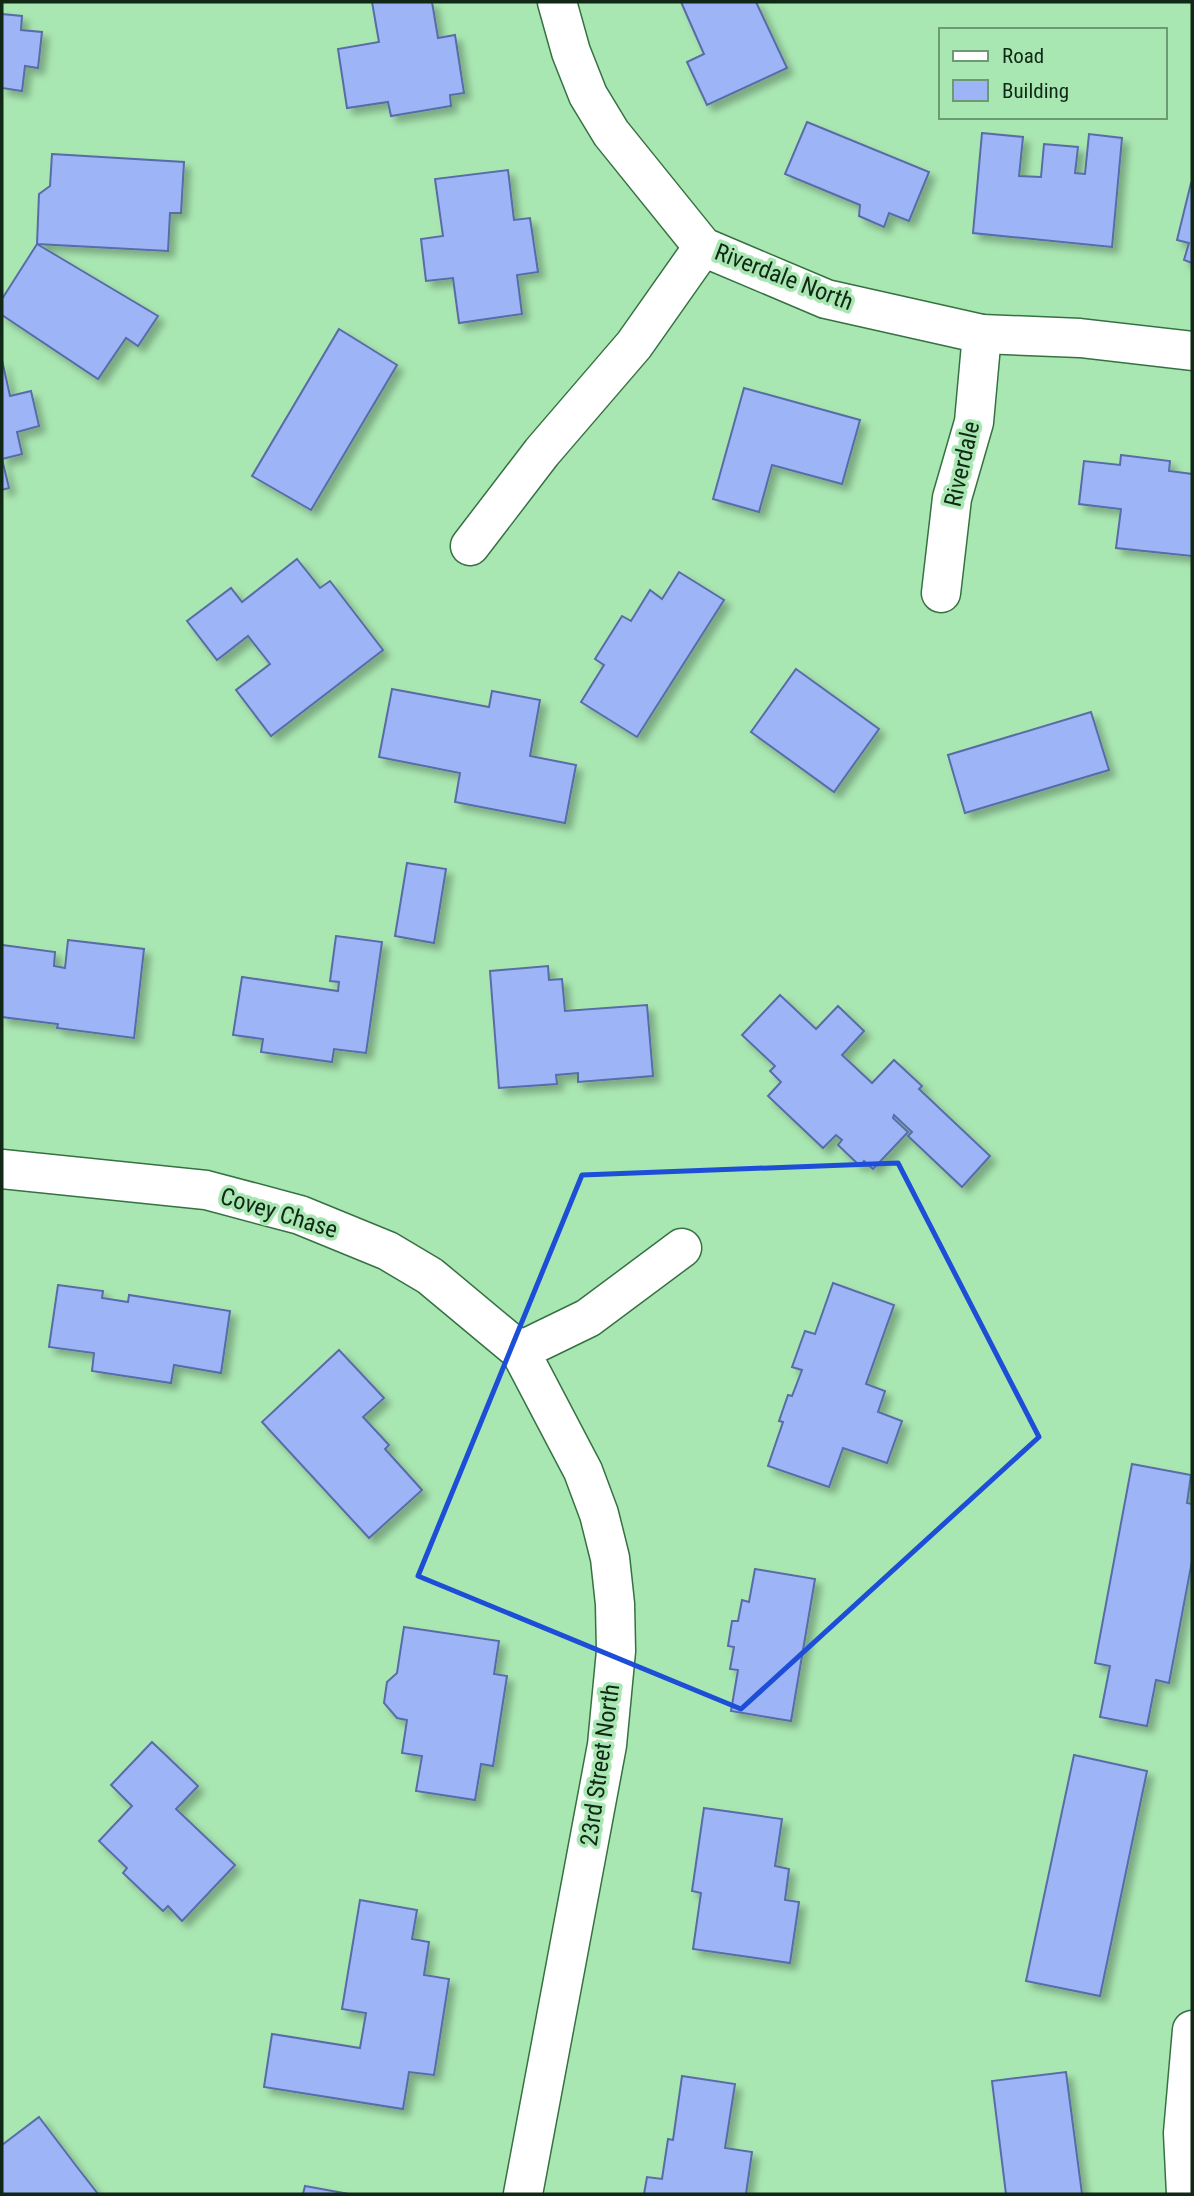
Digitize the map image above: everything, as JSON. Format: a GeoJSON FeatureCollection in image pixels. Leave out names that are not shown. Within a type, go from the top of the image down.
{"type":"FeatureCollection","features":[{"type":"Feature","properties":{"kind":"street","name":"Riverdale North"},"geometry":{"type":"LineString","coordinates":[[557,2],[571,52],[589,95],[611,133],[703,247],[826,299],[982,334],[1080,338],[1192,351]]}},
{"type":"Feature","properties":{"kind":"street"},"geometry":{"type":"LineString","coordinates":[[470,545],[542,452],[634,345],[703,247]]}},
{"type":"Feature","properties":{"kind":"street","name":"Riverdale"},"geometry":{"type":"LineString","coordinates":[[941,593],[952,498],[974,422],[982,334]]}},
{"type":"Feature","properties":{"kind":"street","name":"Covey Chase"},"geometry":{"type":"LineString","coordinates":[[2,1169],[206,1191],[300,1215],[388,1251],[430,1276],[520,1351]]}},
{"type":"Feature","properties":{"kind":"street"},"geometry":{"type":"LineString","coordinates":[[520,1351],[588,1318],[682,1248]]}},
{"type":"Feature","properties":{"kind":"street","name":"23rd Street North"},"geometry":{"type":"LineString","coordinates":[[520,1351],[583,1471],[599,1514],[610,1558],[616,1639],[607,1745],[523,2194]]}},
{"type":"Feature","properties":{"kind":"street"},"geometry":{"type":"LineString","coordinates":[[1186,2194],[1183,2133],[1192,2030]]}},
{"type":"Feature","properties":{"kind":"highlighted area"},"geometry":{"type":"Polygon","coordinates":[[[898,1163],[1039,1437],[741,1709],[418,1576],[582,1175],[898,1163]]]}},
{"type":"Feature","properties":{"kind":"building"},"geometry":{"type":"Polygon","coordinates":[[[372,2],[432,2],[438,38],[455,35],[464,93],[450,95],[451,106],[391,116],[388,102],[347,108],[338,49],[379,42],[372,2]]]}},
{"type":"Feature","properties":{"kind":"building"},"geometry":{"type":"Polygon","coordinates":[[[681,2],[756,2],[787,68],[707,105],[687,62],[704,54],[681,2]]]}},
{"type":"Feature","properties":{"kind":"building"},"geometry":{"type":"Polygon","coordinates":[[[2,14],[22,16],[21,30],[42,32],[38,68],[25,66],[22,91],[2,88],[2,14]]]}},
{"type":"Feature","properties":{"kind":"building"},"geometry":{"type":"Polygon","coordinates":[[[807,122],[929,172],[909,221],[889,213],[884,227],[859,216],[860,205],[785,174],[807,122]]]}},
{"type":"Feature","properties":{"kind":"building"},"geometry":{"type":"Polygon","coordinates":[[[982,133],[1023,137],[1019,176],[1041,177],[1044,144],[1078,147],[1075,173],[1085,174],[1089,134],[1122,138],[1112,247],[973,233],[982,133]]]}},
{"type":"Feature","properties":{"kind":"building"},"geometry":{"type":"Polygon","coordinates":[[[52,154],[184,162],[181,213],[170,213],[168,251],[37,244],[39,194],[50,186],[52,154]]]}},
{"type":"Feature","properties":{"kind":"building"},"geometry":{"type":"Polygon","coordinates":[[[508,170],[514,220],[530,218],[538,272],[517,275],[522,314],[459,323],[453,278],[426,281],[421,239],[443,236],[435,179],[508,170]]]}},
{"type":"Feature","properties":{"kind":"building"},"geometry":{"type":"Polygon","coordinates":[[[1191,183],[1192,263],[1184,260],[1189,243],[1177,240],[1191,183]]]}},
{"type":"Feature","properties":{"kind":"building"},"geometry":{"type":"Polygon","coordinates":[[[37,244],[158,316],[138,346],[126,338],[98,379],[2,315],[2,299],[37,244]]]}},
{"type":"Feature","properties":{"kind":"building"},"geometry":{"type":"Polygon","coordinates":[[[339,329],[397,365],[311,510],[252,476],[339,329]]]}},
{"type":"Feature","properties":{"kind":"building"},"geometry":{"type":"Polygon","coordinates":[[[2,360],[10,396],[31,391],[39,426],[17,432],[22,454],[2,459],[2,360]]]}},
{"type":"Feature","properties":{"kind":"building"},"geometry":{"type":"Polygon","coordinates":[[[744,388],[860,420],[842,484],[772,465],[759,512],[713,499],[744,388]]]}},
{"type":"Feature","properties":{"kind":"building"},"geometry":{"type":"Polygon","coordinates":[[[1121,455],[1170,461],[1169,471],[1192,474],[1192,556],[1116,548],[1121,509],[1079,504],[1084,461],[1120,465],[1121,455]]]}},
{"type":"Feature","properties":{"kind":"building"},"geometry":{"type":"Polygon","coordinates":[[[2,459],[9,488],[2,490],[2,459]]]}},
{"type":"Feature","properties":{"kind":"building"},"geometry":{"type":"Polygon","coordinates":[[[297,559],[320,588],[330,581],[383,650],[271,736],[236,690],[270,664],[248,636],[217,660],[187,621],[231,588],[242,602],[297,559]]]}},
{"type":"Feature","properties":{"kind":"building"},"geometry":{"type":"Polygon","coordinates":[[[679,572],[724,600],[637,737],[581,702],[604,665],[595,659],[622,616],[631,621],[650,590],[662,599],[679,572]]]}},
{"type":"Feature","properties":{"kind":"building"},"geometry":{"type":"Polygon","coordinates":[[[796,669],[879,729],[834,792],[751,732],[796,669]]]}},
{"type":"Feature","properties":{"kind":"building"},"geometry":{"type":"Polygon","coordinates":[[[392,689],[489,707],[492,691],[540,700],[530,756],[576,765],[565,823],[455,802],[460,773],[379,757],[392,689]]]}},
{"type":"Feature","properties":{"kind":"building"},"geometry":{"type":"Polygon","coordinates":[[[1091,712],[1109,770],[965,813],[948,755],[1091,712]]]}},
{"type":"Feature","properties":{"kind":"building"},"geometry":{"type":"Polygon","coordinates":[[[407,863],[446,869],[434,943],[395,936],[407,863]]]}},
{"type":"Feature","properties":{"kind":"building"},"geometry":{"type":"Polygon","coordinates":[[[336,936],[382,942],[366,1053],[334,1049],[332,1062],[261,1052],[263,1039],[233,1035],[242,977],[338,991],[339,982],[330,981],[336,936]]]}},
{"type":"Feature","properties":{"kind":"building"},"geometry":{"type":"Polygon","coordinates":[[[68,940],[144,949],[134,1038],[57,1028],[58,1024],[2,1017],[2,945],[55,952],[54,966],[65,968],[68,940]]]}},
{"type":"Feature","properties":{"kind":"building"},"geometry":{"type":"Polygon","coordinates":[[[548,966],[549,980],[562,979],[565,1011],[647,1005],[653,1076],[578,1082],[578,1073],[556,1075],[557,1084],[499,1088],[490,971],[548,966]]]}},
{"type":"Feature","properties":{"kind":"building"},"geometry":{"type":"Polygon","coordinates":[[[780,995],[816,1029],[838,1006],[864,1031],[842,1055],[872,1083],[894,1060],[922,1086],[919,1089],[990,1156],[962,1187],[908,1136],[912,1132],[894,1115],[893,1118],[908,1132],[873,1169],[864,1161],[860,1166],[838,1145],[842,1140],[836,1135],[823,1148],[768,1096],[781,1082],[770,1071],[775,1066],[742,1035],[780,995]]]}},
{"type":"Feature","properties":{"kind":"building"},"geometry":{"type":"Polygon","coordinates":[[[833,1283],[894,1305],[866,1384],[885,1391],[878,1412],[902,1421],[887,1463],[843,1448],[829,1487],[768,1466],[783,1422],[779,1421],[788,1395],[792,1396],[802,1370],[792,1367],[805,1331],[815,1334],[833,1283]]]}},
{"type":"Feature","properties":{"kind":"building"},"geometry":{"type":"Polygon","coordinates":[[[58,1285],[103,1291],[102,1298],[128,1302],[129,1295],[230,1311],[221,1373],[174,1365],[171,1383],[92,1371],[94,1353],[49,1347],[58,1285]]]}},
{"type":"Feature","properties":{"kind":"building"},"geometry":{"type":"Polygon","coordinates":[[[339,1350],[384,1398],[363,1417],[389,1445],[385,1449],[422,1490],[369,1538],[262,1422],[339,1350]]]}},
{"type":"Feature","properties":{"kind":"building"},"geometry":{"type":"Polygon","coordinates":[[[1132,1464],[1191,1475],[1187,1503],[1192,1504],[1192,1561],[1169,1683],[1156,1680],[1147,1726],[1100,1717],[1110,1666],[1095,1663],[1132,1464]]]}},
{"type":"Feature","properties":{"kind":"building"},"geometry":{"type":"Polygon","coordinates":[[[755,1569],[815,1579],[791,1721],[731,1711],[738,1670],[730,1669],[734,1647],[728,1646],[732,1621],[738,1621],[742,1600],[749,1602],[755,1569]]]}},
{"type":"Feature","properties":{"kind":"building"},"geometry":{"type":"Polygon","coordinates":[[[404,1627],[499,1641],[494,1674],[507,1676],[493,1766],[481,1764],[475,1800],[416,1791],[422,1756],[402,1753],[407,1720],[397,1718],[384,1703],[387,1682],[397,1673],[404,1627]]]}},
{"type":"Feature","properties":{"kind":"building"},"geometry":{"type":"Polygon","coordinates":[[[152,1742],[198,1786],[176,1809],[235,1865],[182,1921],[168,1906],[163,1911],[123,1873],[127,1868],[99,1841],[132,1806],[111,1785],[152,1742]]]}},
{"type":"Feature","properties":{"kind":"building"},"geometry":{"type":"Polygon","coordinates":[[[1074,1755],[1147,1771],[1100,1996],[1026,1981],[1074,1755]]]}},
{"type":"Feature","properties":{"kind":"building"},"geometry":{"type":"Polygon","coordinates":[[[704,1808],[782,1819],[775,1866],[789,1869],[785,1900],[799,1902],[790,1963],[693,1949],[701,1893],[692,1891],[704,1808]]]}},
{"type":"Feature","properties":{"kind":"building"},"geometry":{"type":"Polygon","coordinates":[[[360,1900],[417,1910],[412,1939],[429,1942],[424,1975],[449,1979],[434,2075],[409,2072],[403,2109],[264,2087],[272,2034],[360,2048],[366,2013],[342,2009],[360,1900]]]}},
{"type":"Feature","properties":{"kind":"building"},"geometry":{"type":"Polygon","coordinates":[[[1066,2072],[1082,2194],[1006,2194],[992,2081],[1066,2072]]]}},
{"type":"Feature","properties":{"kind":"building"},"geometry":{"type":"Polygon","coordinates":[[[682,2076],[735,2084],[725,2148],[752,2152],[746,2194],[644,2194],[647,2177],[662,2179],[668,2139],[673,2140],[682,2076]]]}},
{"type":"Feature","properties":{"kind":"building"},"geometry":{"type":"Polygon","coordinates":[[[39,2117],[98,2194],[2,2194],[2,2145],[39,2117]]]}},
{"type":"Feature","properties":{"kind":"building"},"geometry":{"type":"Polygon","coordinates":[[[305,2186],[349,2194],[303,2194],[305,2186]]]}}]}
